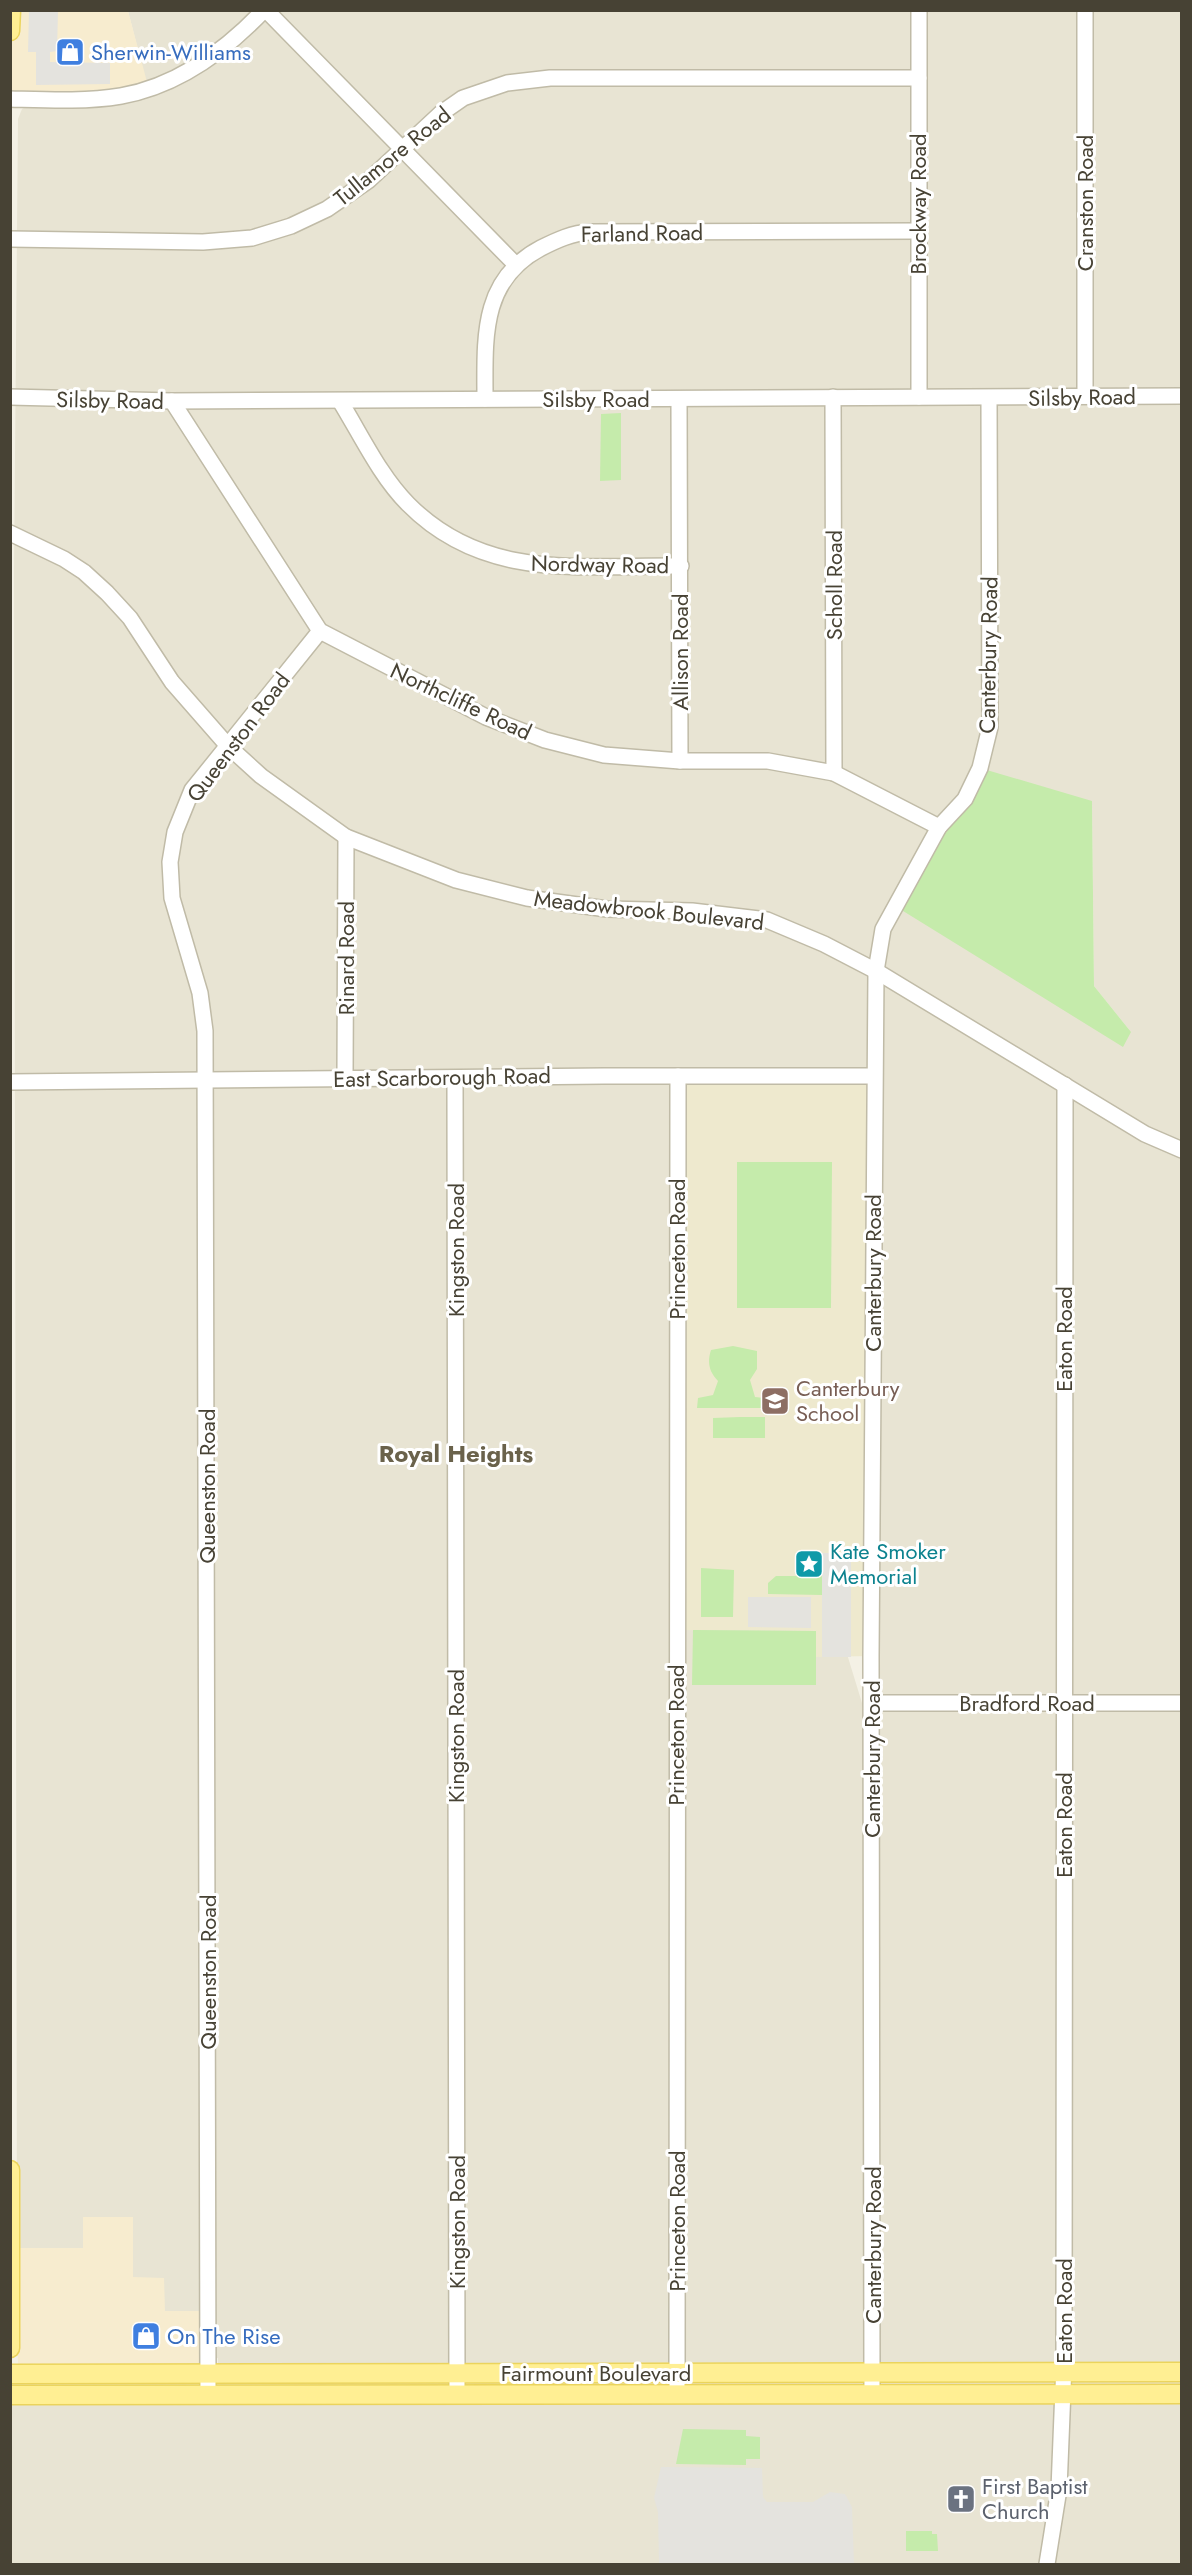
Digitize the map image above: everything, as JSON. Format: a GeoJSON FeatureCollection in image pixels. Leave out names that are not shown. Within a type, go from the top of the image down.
{"type":"FeatureCollection","features":[{"type":"Feature","properties":{"kind":"main road"},"geometry":{"type":"LineString","coordinates":[[10,31],[11,10]]}},
{"type":"Feature","properties":{"kind":"main road"},"geometry":{"type":"LineString","coordinates":[[10,2170],[10,2348]]}},
{"type":"Feature","properties":{"kind":"main road"},"geometry":{"type":"LineString","coordinates":[[825,2372],[828,2394]]}},
{"type":"Feature","properties":{"kind":"main road","name":"Fairmount Boulevard"},"geometry":{"type":"LineString","coordinates":[[10,2374],[1182,2372]]}},
{"type":"Feature","properties":{"kind":"main road"},"geometry":{"type":"LineString","coordinates":[[80,2373],[80,2395]]}},
{"type":"Feature","properties":{"kind":"main road","name":"Fairmount Boulevard"},"geometry":{"type":"LineString","coordinates":[[10,2395],[1182,2394]]}},
{"type":"Feature","properties":{"kind":"street"},"geometry":{"type":"LineString","coordinates":[[10,99],[87,100],[121,96],[151,88],[182,75],[221,51],[265,10],[516,265]]}},
{"type":"Feature","properties":{"kind":"street","name":"Brockway Road"},"geometry":{"type":"LineString","coordinates":[[919,10],[919,397]]}},
{"type":"Feature","properties":{"kind":"street","name":"Cranston Road"},"geometry":{"type":"LineString","coordinates":[[1085,10],[1085,396]]}},
{"type":"Feature","properties":{"kind":"street","name":"Tullamore Road"},"geometry":{"type":"LineString","coordinates":[[10,239],[203,242],[252,238],[291,226],[327,209],[369,180],[440,114],[463,98],[507,83],[550,78],[919,78]]}},
{"type":"Feature","properties":{"kind":"street","name":"Farland Road"},"geometry":{"type":"LineString","coordinates":[[485,399],[486,325],[497,292],[516,265],[528,255],[549,244],[584,232],[918,231]]}},
{"type":"Feature","properties":{"kind":"street","name":"Silsby Road"},"geometry":{"type":"LineString","coordinates":[[10,397],[172,401],[340,401],[1182,396]]}},
{"type":"Feature","properties":{"kind":"street","name":"Scholl Road"},"geometry":{"type":"LineString","coordinates":[[833,397],[834,773]]}},
{"type":"Feature","properties":{"kind":"street","name":"Canterbury Road"},"geometry":{"type":"LineString","coordinates":[[873,2394],[873,1076],[876,971],[883,928],[939,827],[965,799],[980,768],[990,727],[989,398]]}},
{"type":"Feature","properties":{"kind":"street","name":"Allison Road"},"geometry":{"type":"LineString","coordinates":[[680,399],[680,761]]}},
{"type":"Feature","properties":{"kind":"street","name":"Northcliffe Road"},"geometry":{"type":"LineString","coordinates":[[172,401],[320,631],[486,717],[545,740],[604,755],[680,761],[768,761],[834,773],[939,827]]}},
{"type":"Feature","properties":{"kind":"street","name":"Nordway Road"},"geometry":{"type":"LineString","coordinates":[[340,401],[383,472],[407,504],[435,528],[458,543],[489,555],[532,565],[681,566]]}},
{"type":"Feature","properties":{"kind":"street","name":"Meadowbrook Boulevard"},"geometry":{"type":"LineString","coordinates":[[10,532],[64,559],[84,572],[130,618],[172,682],[228,746],[261,776],[346,837],[456,880],[527,898],[607,909],[693,911],[767,920],[824,944],[876,971],[1145,1134],[1182,1150]]}},
{"type":"Feature","properties":{"kind":"street","name":"Queenston Road"},"geometry":{"type":"LineString","coordinates":[[208,2395],[205,1031],[200,993],[172,898],[170,862],[175,832],[192,790],[320,631]]}},
{"type":"Feature","properties":{"kind":"street","name":"Rinard Road"},"geometry":{"type":"LineString","coordinates":[[345,1078],[346,837]]}},
{"type":"Feature","properties":{"kind":"street","name":"Princeton Road"},"geometry":{"type":"LineString","coordinates":[[677,2394],[678,1076]]}},
{"type":"Feature","properties":{"kind":"street","name":"East Scarborough Road"},"geometry":{"type":"LineString","coordinates":[[10,1082],[873,1076]]}},
{"type":"Feature","properties":{"kind":"street","name":"Kingston Road"},"geometry":{"type":"LineString","coordinates":[[455,1078],[457,2395]]}},
{"type":"Feature","properties":{"kind":"street","name":"Eaton Road"},"geometry":{"type":"LineString","coordinates":[[1047,2565],[1059,2489],[1063,2394],[1065,1085]]}},
{"type":"Feature","properties":{"kind":"street","name":"Bradford Road"},"geometry":{"type":"LineString","coordinates":[[873,1703],[1182,1703]]}},
{"type":"Feature","properties":{"kind":"shaded area"},"geometry":{"type":"Polygon","coordinates":[[[11,11],[128,11],[147,82],[124,89],[85,93],[11,92],[11,11]]]}},
{"type":"Feature","properties":{"kind":"shaded area"},"geometry":{"type":"Polygon","coordinates":[[[29,11],[58,11],[57,51],[50,52],[50,62],[110,63],[110,84],[36,85],[36,52],[28,52],[29,11]]]}},
{"type":"Feature","properties":{"kind":"shaded area"},"geometry":{"type":"Polygon","coordinates":[[[128,11],[1181,11],[1181,2564],[11,2564],[10,2374],[218,2367],[218,2358],[202,2360],[165,2311],[133,2278],[83,2248],[17,2248],[14,570],[18,119],[22,109],[27,106],[145,77],[128,11]],[[1092,801],[939,827],[1131,1032],[1094,986],[1092,801]],[[668,1070],[862,1703],[873,1703],[880,1711],[872,1350],[668,1070]]]}},
{"type":"Feature","properties":{"kind":"shaded area","name":"Canterbury School"},"geometry":{"type":"Polygon","coordinates":[[[678,1076],[873,1076],[871,1656],[816,1657],[815,1631],[676,1630],[678,1076]]]}},
{"type":"Feature","properties":{"kind":"shaded area"},"geometry":{"type":"Polygon","coordinates":[[[822,1553],[851,1553],[851,1657],[822,1657],[822,1553]]]}},
{"type":"Feature","properties":{"kind":"shaded area"},"geometry":{"type":"Polygon","coordinates":[[[748,1597],[811,1597],[811,1628],[748,1627],[748,1597]]]}},
{"type":"Feature","properties":{"kind":"shaded area"},"geometry":{"type":"Polygon","coordinates":[[[83,2217],[133,2217],[133,2277],[164,2278],[165,2311],[201,2311],[202,2363],[198,2367],[18,2365],[17,2248],[83,2248],[83,2217]]]}},
{"type":"Feature","properties":{"kind":"shaded area"},"geometry":{"type":"Polygon","coordinates":[[[661,2467],[762,2468],[763,2497],[767,2502],[813,2502],[830,2492],[845,2494],[852,2507],[854,2564],[659,2564],[658,2512],[654,2498],[661,2467]]]}},
{"type":"Feature","properties":{"kind":"green space"},"geometry":{"type":"Polygon","coordinates":[[[621,413],[621,480],[600,481],[601,414],[621,413]]]}},
{"type":"Feature","properties":{"kind":"green space"},"geometry":{"type":"Polygon","coordinates":[[[980,768],[1092,801],[1094,986],[1131,1032],[1123,1047],[895,906],[980,768]]]}},
{"type":"Feature","properties":{"kind":"green space"},"geometry":{"type":"Polygon","coordinates":[[[737,1162],[832,1162],[831,1308],[737,1308],[737,1162]]]}},
{"type":"Feature","properties":{"kind":"green space"},"geometry":{"type":"Polygon","coordinates":[[[733,1346],[757,1351],[757,1369],[750,1380],[755,1397],[765,1398],[765,1408],[697,1408],[698,1398],[713,1395],[718,1381],[710,1367],[711,1350],[733,1346]]]}},
{"type":"Feature","properties":{"kind":"green space"},"geometry":{"type":"Polygon","coordinates":[[[765,1417],[765,1438],[713,1438],[713,1418],[765,1417]]]}},
{"type":"Feature","properties":{"kind":"green space"},"geometry":{"type":"Polygon","coordinates":[[[803,1564],[822,1564],[822,1595],[768,1594],[768,1583],[776,1576],[796,1576],[803,1564]]]}},
{"type":"Feature","properties":{"kind":"green space"},"geometry":{"type":"Polygon","coordinates":[[[701,1568],[734,1570],[733,1617],[701,1617],[701,1568]]]}},
{"type":"Feature","properties":{"kind":"green space"},"geometry":{"type":"Polygon","coordinates":[[[693,1630],[816,1631],[816,1685],[692,1685],[693,1630]]]}},
{"type":"Feature","properties":{"kind":"green space"},"geometry":{"type":"Polygon","coordinates":[[[683,2429],[746,2430],[746,2436],[760,2437],[760,2459],[746,2459],[746,2465],[676,2464],[683,2429]]]}},
{"type":"Feature","properties":{"kind":"green space"},"geometry":{"type":"Polygon","coordinates":[[[906,2531],[932,2531],[932,2534],[937,2534],[938,2551],[906,2551],[906,2531]]]}},
{"type":"Feature","properties":{"kind":"place","name":"Sherwin-Williams"},"geometry":{"type":"Point","coordinates":[70,52]}},
{"type":"Feature","properties":{"kind":"place","name":"Canterbury School"},"geometry":{"type":"Point","coordinates":[775,1401]}},
{"type":"Feature","properties":{"kind":"place","name":"Kate Smoker Memorial"},"geometry":{"type":"Point","coordinates":[809,1564]}},
{"type":"Feature","properties":{"kind":"place","name":"On The Rise"},"geometry":{"type":"Point","coordinates":[146,2336]}},
{"type":"Feature","properties":{"kind":"place","name":"First Baptist Church"},"geometry":{"type":"Point","coordinates":[961,2499]}},
{"type":"Feature","properties":{"kind":"district","name":"Royal Heights"},"geometry":{"type":"Point","coordinates":[456,1454]}}]}
